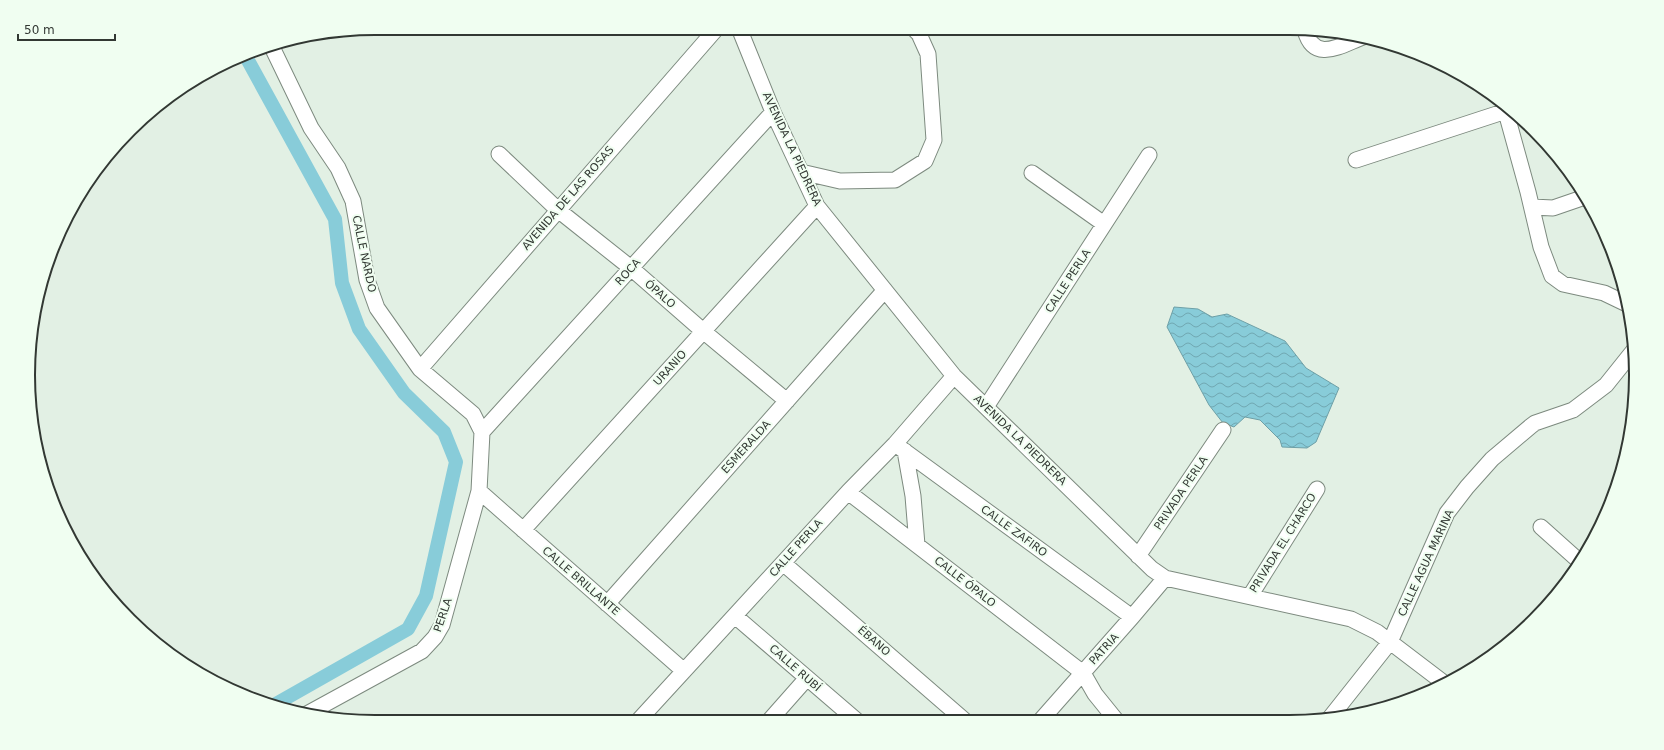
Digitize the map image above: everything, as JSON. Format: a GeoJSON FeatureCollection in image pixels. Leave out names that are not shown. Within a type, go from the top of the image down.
{"type":"FeatureCollection","features":[{"type":"Feature","properties":{"kind":"street","name":"AVENIDA DE LAS ROSAS"},"geometry":{"type":"LineString","coordinates":[[420,369],[711,35]]}},
{"type":"Feature","properties":{"kind":"street","name":"AVENIDA LA PIEDRERA"},"geometry":{"type":"LineString","coordinates":[[742,35],[773,112],[817,206],[954,376],[1152,569],[1165,578],[1351,619],[1377,632],[1440,680]]}},
{"type":"Feature","properties":{"kind":"street"},"geometry":{"type":"LineString","coordinates":[[801,172],[840,181],[895,180],[925,162],[934,140],[928,54],[919,35]]}},
{"type":"Feature","properties":{"kind":"street"},"geometry":{"type":"LineString","coordinates":[[1308,36],[1315,48],[1322,50],[1329,50],[1352,41]]}},
{"type":"Feature","properties":{"kind":"street","name":"CALLE NARDO"},"geometry":{"type":"LineString","coordinates":[[274,51],[311,128],[338,168],[353,201],[367,280],[377,308],[420,369],[473,414],[482,432]]}},
{"type":"Feature","properties":{"kind":"street"},"geometry":{"type":"LineString","coordinates":[[1356,160],[1501,109]]}},
{"type":"Feature","properties":{"kind":"street","name":"ROCA"},"geometry":{"type":"LineString","coordinates":[[482,432],[773,112]]}},
{"type":"Feature","properties":{"kind":"street"},"geometry":{"type":"LineString","coordinates":[[1507,114],[1541,247],[1549,270],[1557,280],[1570,286],[1604,293],[1620,301]]}},
{"type":"Feature","properties":{"kind":"street","name":"ÓPALO"},"geometry":{"type":"LineString","coordinates":[[499,154],[558,210],[631,268],[703,331],[787,401]]}},
{"type":"Feature","properties":{"kind":"street","name":"CALLE PERLA"},"geometry":{"type":"LineString","coordinates":[[986,407],[1149,155]]}},
{"type":"Feature","properties":{"kind":"street"},"geometry":{"type":"LineString","coordinates":[[1032,173],[1104,224]]}},
{"type":"Feature","properties":{"kind":"street"},"geometry":{"type":"LineString","coordinates":[[1532,208],[1552,208],[1579,199]]}},
{"type":"Feature","properties":{"kind":"street","name":"URANIO"},"geometry":{"type":"LineString","coordinates":[[523,530],[817,206]]}},
{"type":"Feature","properties":{"kind":"street","name":"ESMERALDA"},"geometry":{"type":"LineString","coordinates":[[607,604],[885,290]]}},
{"type":"Feature","properties":{"kind":"street","name":"CALLE AGUA MARINA"},"geometry":{"type":"LineString","coordinates":[[1335,712],[1390,642],[1447,513],[1467,487],[1492,459],[1535,423],[1573,410],[1606,385],[1628,357]]}},
{"type":"Feature","properties":{"kind":"street","name":"CALLE PERLA"},"geometry":{"type":"LineString","coordinates":[[644,715],[848,492],[900,447],[954,376]]}},
{"type":"Feature","properties":{"kind":"street","name":"PRIVADA PERLA"},"geometry":{"type":"LineString","coordinates":[[1138,556],[1223,430]]}},
{"type":"Feature","properties":{"kind":"street"},"geometry":{"type":"LineString","coordinates":[[478,491],[482,432]]}},
{"type":"Feature","properties":{"kind":"street"},"geometry":{"type":"LineString","coordinates":[[900,447],[913,496],[917,545]]}},
{"type":"Feature","properties":{"kind":"street","name":"CALLE ZAFIRO"},"geometry":{"type":"LineString","coordinates":[[900,447],[1132,617]]}},
{"type":"Feature","properties":{"kind":"street","name":"PRIVADA EL CHARCO"},"geometry":{"type":"LineString","coordinates":[[1250,596],[1317,489]]}},
{"type":"Feature","properties":{"kind":"street","name":"CALLE BRILLANTE"},"geometry":{"type":"LineString","coordinates":[[478,491],[684,671]]}},
{"type":"Feature","properties":{"kind":"street","name":"PERLA"},"geometry":{"type":"LineString","coordinates":[[314,709],[422,651],[435,637],[442,625],[478,491]]}},
{"type":"Feature","properties":{"kind":"street","name":"CALLE ÓPALO"},"geometry":{"type":"LineString","coordinates":[[848,492],[1083,673]]}},
{"type":"Feature","properties":{"kind":"street"},"geometry":{"type":"LineString","coordinates":[[1541,528],[1576,557]]}},
{"type":"Feature","properties":{"kind":"street","name":"ÉBANO"},"geometry":{"type":"LineString","coordinates":[[783,563],[958,715]]}},
{"type":"Feature","properties":{"kind":"street","name":"PATRIA"},"geometry":{"type":"LineString","coordinates":[[1045,715],[1165,578]]}},
{"type":"Feature","properties":{"kind":"street","name":"CALLE RUBÍ"},"geometry":{"type":"LineString","coordinates":[[735,616],[850,715]]}},
{"type":"Feature","properties":{"kind":"street"},"geometry":{"type":"LineString","coordinates":[[1083,673],[1095,694],[1112,715]]}},
{"type":"Feature","properties":{"kind":"street"},"geometry":{"type":"LineString","coordinates":[[774,715],[807,678]]}},
{"type":"Feature","properties":{"kind":"water"},"geometry":{"type":"Polygon","coordinates":[[[1174,307],[1198,309],[1212,317],[1227,314],[1285,341],[1306,368],[1339,388],[1316,442],[1307,448],[1282,447],[1280,440],[1260,420],[1245,417],[1234,427],[1223,423],[1209,405],[1167,327],[1174,307]]]}},
{"type":"Feature","properties":{"kind":"waterway"},"geometry":{"type":"LineString","coordinates":[[248,60],[335,219],[342,283],[359,329],[404,393],[444,432],[456,462],[426,596],[408,629],[281,701]]}}]}
